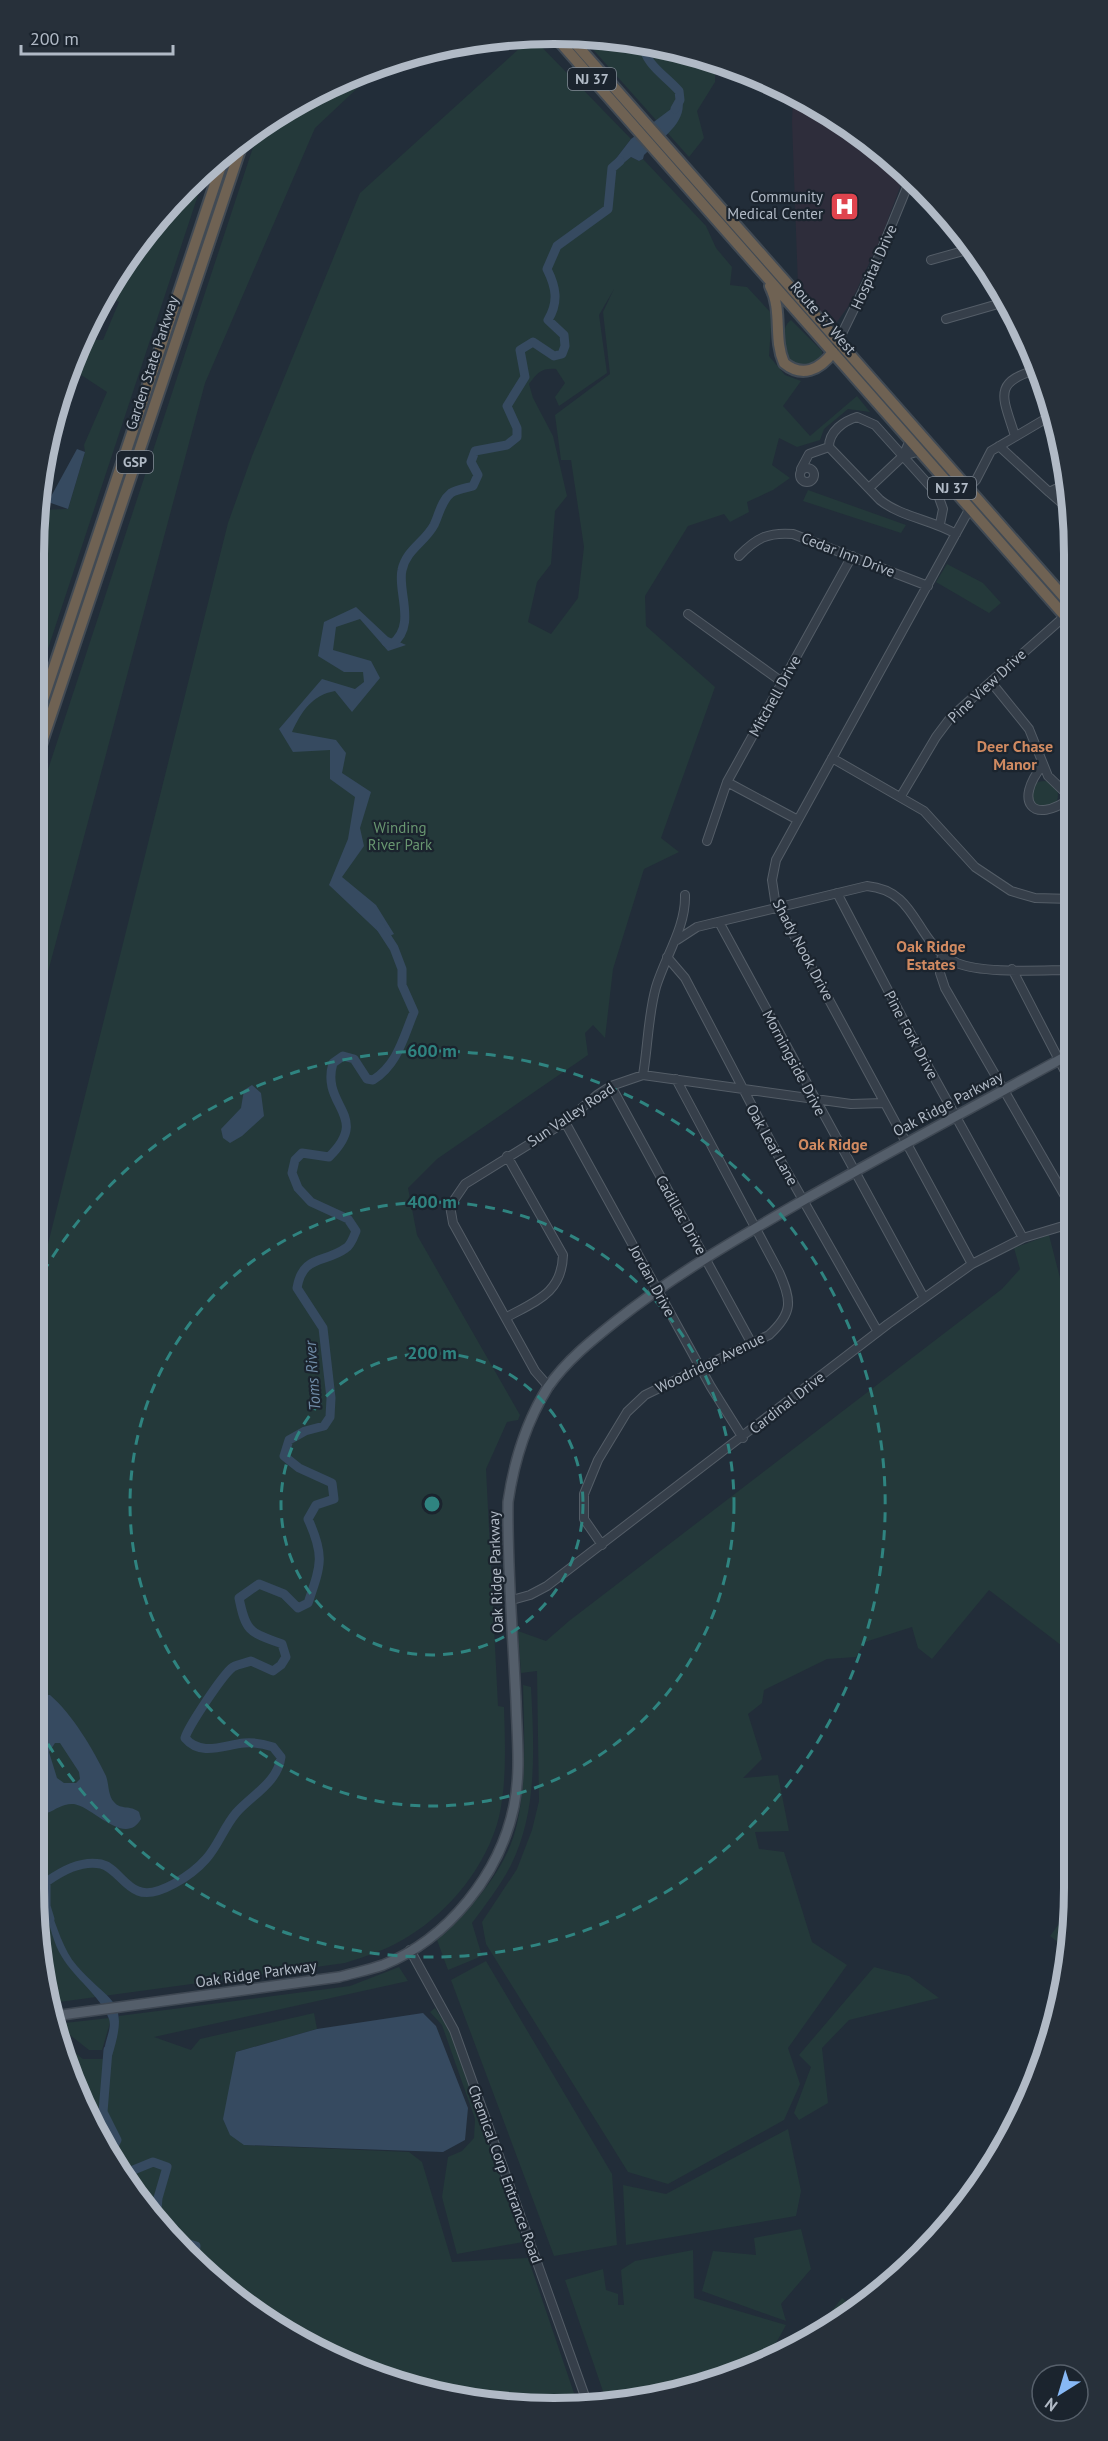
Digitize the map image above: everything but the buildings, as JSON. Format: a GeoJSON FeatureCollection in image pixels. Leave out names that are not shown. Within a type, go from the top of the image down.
{"type":"FeatureCollection","features":[{"type":"Feature","properties":{"kind":"highway","name":"Route 37 West"},"geometry":{"type":"LineString","coordinates":[[563,44],[637,121]]}},
{"type":"Feature","properties":{"kind":"highway","name":"Route 37 West"},"geometry":{"type":"LineString","coordinates":[[576,45],[665,153],[840,341],[1064,597]]}},
{"type":"Feature","properties":{"kind":"highway","name":"Garden State Parkway"},"geometry":{"type":"LineString","coordinates":[[44,736],[238,153]]}},
{"type":"Feature","properties":{"kind":"highway","name":"Route 37 West"},"geometry":{"type":"LineString","coordinates":[[665,153],[753,261],[1064,614]]}},
{"type":"Feature","properties":{"kind":"highway","name":"Garden State Parkway"},"geometry":{"type":"LineString","coordinates":[[44,697],[220,167]]}},
{"type":"Feature","properties":{"kind":"highway"},"geometry":{"type":"LineString","coordinates":[[198,229],[216,171]]}},
{"type":"Feature","properties":{"kind":"highway"},"geometry":{"type":"LineString","coordinates":[[753,261],[769,285],[777,303],[777,340],[784,363],[798,372],[809,371],[824,362],[833,352]]}},
{"type":"Feature","properties":{"kind":"main road","name":"Oak Ridge Parkway"},"geometry":{"type":"LineString","coordinates":[[60,2015],[135,2007],[339,1977],[383,1965],[410,1950],[449,1923],[461,1910],[496,1857],[507,1832],[514,1805],[518,1776],[508,1530],[513,1469],[534,1412],[549,1387],[580,1350],[657,1289],[705,1258],[854,1172],[1064,1057]]}},
{"type":"Feature","properties":{"kind":"street","name":"Hospital Drive"},"geometry":{"type":"LineString","coordinates":[[833,352],[840,341],[907,186]]}},
{"type":"Feature","properties":{"kind":"street"},"geometry":{"type":"LineString","coordinates":[[931,260],[964,251]]}},
{"type":"Feature","properties":{"kind":"street"},"geometry":{"type":"LineString","coordinates":[[946,319],[999,304]]}},
{"type":"Feature","properties":{"kind":"street"},"geometry":{"type":"LineString","coordinates":[[1015,436],[1004,402],[1005,389],[1016,376],[1030,372]]}},
{"type":"Feature","properties":{"kind":"street"},"geometry":{"type":"LineString","coordinates":[[829,447],[830,439],[837,429],[854,417],[861,417],[875,425],[940,499],[943,509],[940,524]]}},
{"type":"Feature","properties":{"kind":"street"},"geometry":{"type":"LineString","coordinates":[[968,488],[976,480],[986,457],[999,446],[1046,418]]}},
{"type":"Feature","properties":{"kind":"street"},"geometry":{"type":"LineString","coordinates":[[869,488],[903,456],[910,440]]}},
{"type":"Feature","properties":{"kind":"street"},"geometry":{"type":"LineString","coordinates":[[999,446],[1061,503]]}},
{"type":"Feature","properties":{"kind":"street"},"geometry":{"type":"LineString","coordinates":[[801,469],[808,454],[829,447]]}},
{"type":"Feature","properties":{"kind":"street"},"geometry":{"type":"LineString","coordinates":[[829,447],[888,506],[940,524],[956,534]]}},
{"type":"Feature","properties":{"kind":"street"},"geometry":{"type":"LineString","coordinates":[[903,456],[920,451]]}},
{"type":"Feature","properties":{"kind":"street"},"geometry":{"type":"LineString","coordinates":[[1049,492],[1060,487]]}},
{"type":"Feature","properties":{"kind":"street","name":"Shady Nook Drive"},"geometry":{"type":"LineString","coordinates":[[970,508],[798,820],[773,870],[772,885],[779,907],[972,1264]]}},
{"type":"Feature","properties":{"kind":"street","name":"Cedar Inn Drive"},"geometry":{"type":"LineString","coordinates":[[739,556],[760,537],[782,533],[793,534],[928,586]]}},
{"type":"Feature","properties":{"kind":"street","name":"Mitchell Drive"},"geometry":{"type":"LineString","coordinates":[[707,841],[727,782],[852,556]]}},
{"type":"Feature","properties":{"kind":"street"},"geometry":{"type":"LineString","coordinates":[[688,614],[782,682]]}},
{"type":"Feature","properties":{"kind":"street","name":"Pine View Drive"},"geometry":{"type":"LineString","coordinates":[[901,796],[942,729],[991,682],[1064,622]]}},
{"type":"Feature","properties":{"kind":"street"},"geometry":{"type":"LineString","coordinates":[[991,682],[1029,729],[1042,766],[1048,776],[1064,791]]}},
{"type":"Feature","properties":{"kind":"street"},"geometry":{"type":"LineString","coordinates":[[832,758],[924,811],[975,867],[1002,886],[1035,898],[1064,899]]}},
{"type":"Feature","properties":{"kind":"street"},"geometry":{"type":"LineString","coordinates":[[1042,766],[1029,787],[1028,794],[1032,806],[1038,810],[1048,811],[1064,802]]}},
{"type":"Feature","properties":{"kind":"street"},"geometry":{"type":"LineString","coordinates":[[727,782],[798,820]]}},
{"type":"Feature","properties":{"kind":"street"},"geometry":{"type":"LineString","coordinates":[[644,1075],[656,988],[667,957],[677,940],[697,927],[867,886],[890,891],[907,903],[922,932],[942,954],[967,966],[1064,970]]}},
{"type":"Feature","properties":{"kind":"street","name":"Pine Fork Drive"},"geometry":{"type":"LineString","coordinates":[[837,893],[956,1118],[1023,1238]]}},
{"type":"Feature","properties":{"kind":"street"},"geometry":{"type":"LineString","coordinates":[[677,940],[677,929],[685,905],[685,895]]}},
{"type":"Feature","properties":{"kind":"street","name":"Morningside Drive"},"geometry":{"type":"LineString","coordinates":[[719,922],[924,1298]]}},
{"type":"Feature","properties":{"kind":"street"},"geometry":{"type":"LineString","coordinates":[[942,954],[940,973],[945,988],[1064,1194]]}},
{"type":"Feature","properties":{"kind":"street","name":"Oak Leaf Lane"},"geometry":{"type":"LineString","coordinates":[[667,957],[685,978],[741,1088],[878,1332]]}},
{"type":"Feature","properties":{"kind":"street"},"geometry":{"type":"LineString","coordinates":[[1011,969],[1064,1070]]}},
{"type":"Feature","properties":{"kind":"street","name":"Sun Valley Road"},"geometry":{"type":"LineString","coordinates":[[549,1387],[536,1371],[453,1224],[449,1212],[452,1199],[465,1184],[565,1122],[611,1086],[644,1075],[851,1104],[884,1103]]}},
{"type":"Feature","properties":{"kind":"street","name":"Woodridge Avenue"},"geometry":{"type":"LineString","coordinates":[[602,1545],[584,1520],[582,1505],[584,1494],[609,1440],[627,1412],[645,1395],[769,1335],[780,1325],[788,1311],[789,1304],[779,1272],[676,1080]]}},
{"type":"Feature","properties":{"kind":"street","name":"Cadillac Drive"},"geometry":{"type":"LineString","coordinates":[[611,1086],[752,1344]]}},
{"type":"Feature","properties":{"kind":"street","name":"Jordan Drive"},"geometry":{"type":"LineString","coordinates":[[565,1122],[700,1368],[742,1438]]}},
{"type":"Feature","properties":{"kind":"street"},"geometry":{"type":"LineString","coordinates":[[507,1156],[563,1255],[560,1278],[549,1292],[507,1317]]}},
{"type":"Feature","properties":{"kind":"street","name":"Cardinal Drive"},"geometry":{"type":"LineString","coordinates":[[512,1600],[530,1595],[548,1586],[878,1332],[972,1264],[1023,1238],[1064,1226]]}},
{"type":"Feature","properties":{"kind":"street","name":"Chemical Corp Entrance Road"},"geometry":{"type":"LineString","coordinates":[[410,1950],[454,2030],[585,2396]]}},
{"type":"Feature","properties":{"kind":"shaded area","name":"Community Medical Center"},"geometry":{"type":"Polygon","coordinates":[[[793,103],[865,149],[902,181],[881,238],[850,304],[834,326],[798,286],[793,103]]]}},
{"type":"Feature","properties":{"kind":"green space","name":"Winding River Park"},"geometry":{"type":"Polygon","coordinates":[[[539,44],[631,139],[611,165],[614,170],[631,157],[639,161],[643,159],[706,226],[716,248],[732,267],[730,285],[747,287],[772,314],[769,356],[785,375],[801,381],[783,406],[810,436],[857,396],[870,412],[848,409],[824,429],[820,440],[797,447],[779,438],[772,465],[790,478],[773,490],[747,502],[749,512],[730,522],[724,514],[688,526],[645,596],[646,626],[715,687],[661,838],[679,852],[644,869],[613,969],[605,1038],[593,1025],[585,1033],[588,1055],[437,1159],[408,1188],[417,1235],[520,1415],[518,1420],[507,1422],[486,1469],[498,1706],[504,1707],[505,1748],[502,1804],[486,1852],[465,1885],[439,1914],[401,1941],[361,1958],[345,1963],[57,2002],[48,1954],[44,1887],[44,1260],[228,523],[252,456],[360,193],[523,45],[539,44]],[[614,289],[599,315],[607,373],[559,406],[555,397],[565,383],[556,369],[541,372],[529,384],[533,398],[553,436],[567,496],[555,511],[551,564],[537,582],[528,622],[551,634],[578,598],[584,547],[571,460],[561,460],[555,415],[610,374],[603,312],[614,289]]]}},
{"type":"Feature","properties":{"kind":"green space"},"geometry":{"type":"Polygon","coordinates":[[[589,45],[654,53],[715,70],[715,82],[697,111],[704,138],[689,157],[589,45]]]}},
{"type":"Feature","properties":{"kind":"green space"},"geometry":{"type":"Polygon","coordinates":[[[367,79],[315,128],[205,383],[44,987],[44,782],[255,140],[328,96],[367,79]]]}},
{"type":"Feature","properties":{"kind":"green space"},"geometry":{"type":"Polygon","coordinates":[[[201,185],[44,661],[46,510],[68,509],[85,452],[84,445],[107,392],[77,372],[91,339],[103,340],[119,302],[112,299],[149,243],[170,217],[201,185]]]}},
{"type":"Feature","properties":{"kind":"green space"},"geometry":{"type":"Polygon","coordinates":[[[791,320],[822,351],[822,357],[810,365],[793,364],[787,354],[784,335],[787,324],[791,320]]]}},
{"type":"Feature","properties":{"kind":"green space"},"geometry":{"type":"Polygon","coordinates":[[[808,490],[906,525],[901,533],[803,501],[808,490]]]}},
{"type":"Feature","properties":{"kind":"green space"},"geometry":{"type":"Polygon","coordinates":[[[947,564],[983,583],[1001,603],[989,613],[936,582],[947,564]]]}},
{"type":"Feature","properties":{"kind":"green space"},"geometry":{"type":"Polygon","coordinates":[[[1044,781],[1054,785],[1058,795],[1054,805],[1044,809],[1034,805],[1030,795],[1034,785],[1044,781]]]}},
{"type":"Feature","properties":{"kind":"green space"},"geometry":{"type":"Polygon","coordinates":[[[1049,1235],[1060,1278],[1064,1277],[1064,1647],[989,1590],[932,1659],[918,1648],[912,1627],[865,1642],[856,1657],[827,1659],[764,1690],[762,1703],[748,1714],[762,1759],[743,1778],[778,1775],[789,1831],[755,1832],[759,1849],[784,1852],[812,1942],[847,1965],[788,2048],[800,2084],[784,2120],[668,2184],[628,2172],[486,1944],[482,1922],[517,1869],[532,1830],[539,1801],[537,1671],[521,1673],[518,1631],[546,1641],[1002,1289],[1020,1269],[1014,1248],[1049,1235]]]}},
{"type":"Feature","properties":{"kind":"green space"},"geometry":{"type":"Polygon","coordinates":[[[523,1685],[531,1687],[533,1732],[532,1778],[526,1823],[511,1865],[498,1888],[472,1923],[482,1956],[448,1970],[437,1940],[486,1888],[505,1857],[517,1824],[524,1772],[523,1685]]]}},
{"type":"Feature","properties":{"kind":"green space"},"geometry":{"type":"Polygon","coordinates":[[[1063,1918],[1061,1945],[1050,1936],[1063,1918]]]}},
{"type":"Feature","properties":{"kind":"green space"},"geometry":{"type":"Polygon","coordinates":[[[486,1961],[612,2174],[617,2245],[554,2256],[451,1980],[486,1961]]]}},
{"type":"Feature","properties":{"kind":"green space"},"geometry":{"type":"Polygon","coordinates":[[[399,1967],[408,1981],[154,2037],[191,2050],[200,2039],[314,2013],[317,2029],[236,2052],[244,2145],[409,2152],[422,2162],[452,2262],[528,2258],[575,2397],[554,2398],[487,2393],[422,2380],[359,2359],[328,2345],[270,2311],[217,2271],[170,2224],[149,2198],[130,2171],[96,2113],[71,2050],[83,2059],[111,2059],[119,2016],[350,1986],[399,1967]]]}},
{"type":"Feature","properties":{"kind":"green space"},"geometry":{"type":"Polygon","coordinates":[[[874,1967],[909,1976],[939,1998],[849,2020],[822,2048],[828,2103],[799,2120],[794,2113],[811,2067],[799,2055],[874,1967]]]}},
{"type":"Feature","properties":{"kind":"green space"},"geometry":{"type":"Polygon","coordinates":[[[435,2008],[450,2031],[523,2242],[457,2254],[442,2197],[448,2157],[462,2151],[474,2138],[475,2119],[442,2025],[430,2012],[435,2008]]]}},
{"type":"Feature","properties":{"kind":"green space"},"geometry":{"type":"Polygon","coordinates":[[[109,2018],[110,2023],[102,2050],[89,2050],[65,2031],[62,2023],[109,2018]]]}},
{"type":"Feature","properties":{"kind":"green space"},"geometry":{"type":"Polygon","coordinates":[[[788,2129],[801,2191],[796,2216],[626,2245],[623,2185],[666,2194],[788,2129]]]}},
{"type":"Feature","properties":{"kind":"green space"},"geometry":{"type":"Polygon","coordinates":[[[801,2229],[811,2269],[781,2304],[786,2321],[702,2291],[713,2251],[756,2255],[754,2238],[801,2229]]]}},
{"type":"Feature","properties":{"kind":"green space"},"geometry":{"type":"Polygon","coordinates":[[[693,2250],[694,2298],[786,2325],[772,2349],[749,2359],[654,2388],[604,2394],[565,2280],[603,2269],[606,2290],[618,2294],[618,2305],[624,2305],[621,2270],[635,2261],[693,2250]]]}},
{"type":"Feature","properties":{"kind":"green space"},"geometry":{"type":"Polygon","coordinates":[[[842,2298],[849,2303],[838,2311],[826,2319],[842,2298]]]}},
{"type":"Feature","properties":{"kind":"water"},"geometry":{"type":"Polygon","coordinates":[[[682,99],[681,116],[671,130],[644,155],[643,159],[639,161],[631,157],[614,171],[611,165],[631,139],[671,109],[676,100],[682,99]]]}},
{"type":"Feature","properties":{"kind":"water"},"geometry":{"type":"Polygon","coordinates":[[[77,449],[85,452],[68,509],[48,502],[77,449]]]}},
{"type":"Feature","properties":{"kind":"water"},"geometry":{"type":"Polygon","coordinates":[[[356,607],[388,637],[406,645],[388,651],[360,619],[336,627],[333,650],[371,661],[380,678],[352,712],[335,691],[320,696],[303,711],[292,732],[336,740],[346,753],[342,773],[371,792],[360,828],[364,846],[342,877],[376,905],[394,934],[385,938],[329,885],[348,839],[355,797],[330,779],[330,750],[293,752],[279,729],[322,679],[355,689],[364,682],[363,672],[344,672],[318,656],[324,622],[356,607]]]}},
{"type":"Feature","properties":{"kind":"water"},"geometry":{"type":"Polygon","coordinates":[[[252,1085],[261,1093],[264,1116],[242,1136],[230,1143],[223,1138],[221,1129],[241,1108],[244,1090],[252,1085]]]}},
{"type":"Feature","properties":{"kind":"water"},"geometry":{"type":"Polygon","coordinates":[[[50,1695],[67,1712],[89,1744],[106,1776],[112,1799],[119,1806],[139,1812],[141,1819],[134,1827],[126,1829],[109,1823],[74,1804],[63,1805],[47,1813],[44,1812],[44,1696],[50,1695]],[[55,1743],[49,1752],[57,1778],[64,1783],[76,1783],[80,1779],[79,1772],[60,1743],[55,1743]]]}},
{"type":"Feature","properties":{"kind":"water"},"geometry":{"type":"Polygon","coordinates":[[[49,1907],[72,1960],[108,1996],[118,2013],[117,2039],[111,2059],[105,2060],[104,2054],[110,2028],[109,2019],[100,2002],[67,1965],[59,1952],[45,1909],[49,1907]]]}},
{"type":"Feature","properties":{"kind":"water"},"geometry":{"type":"Polygon","coordinates":[[[423,2013],[436,2026],[468,2108],[465,2140],[443,2152],[244,2145],[230,2135],[223,2119],[236,2052],[317,2029],[423,2013]]]}},
{"type":"Feature","properties":{"kind":"waterway","name":"Toms River"},"geometry":{"type":"LineString","coordinates":[[645,52],[656,69],[679,91],[680,100],[675,109]]}},
{"type":"Feature","properties":{"kind":"waterway","name":"Toms River"},"geometry":{"type":"LineString","coordinates":[[386,642],[392,644],[399,637],[403,628],[405,618],[401,578],[407,557],[430,531],[448,496],[456,490],[473,486],[478,475],[471,462],[475,451],[507,445],[517,437],[517,428],[507,406],[525,377],[520,350],[533,342],[554,356],[562,354],[565,346],[564,335],[548,320],[554,307],[555,294],[547,269],[557,246],[608,209],[612,168],[620,161]]}},
{"type":"Feature","properties":{"kind":"waterway","name":"Toms River"},"geometry":{"type":"LineString","coordinates":[[50,1919],[46,1906],[46,1882],[65,1870],[79,1865],[94,1863],[106,1866],[133,1889],[146,1893],[164,1888],[184,1878],[206,1859],[236,1813],[270,1781],[279,1766],[281,1757],[270,1746],[248,1743],[205,1748],[191,1744],[185,1738],[206,1701],[233,1667],[251,1661],[273,1671],[286,1657],[282,1644],[263,1637],[247,1625],[239,1598],[259,1584],[284,1594],[298,1608],[308,1603],[316,1579],[319,1552],[308,1519],[316,1505],[334,1499],[332,1483],[299,1468],[284,1456],[289,1440],[305,1431],[324,1426],[330,1417],[331,1398],[323,1328],[297,1288],[300,1277],[309,1265],[346,1248],[356,1231],[348,1219],[311,1202],[298,1188],[292,1173],[295,1160],[302,1153],[329,1157],[341,1143],[346,1131],[346,1120],[333,1090],[331,1078],[333,1063],[343,1056],[354,1059],[367,1079],[373,1080],[394,1058],[414,1012],[402,985],[402,969],[394,948],[381,928]]}},
{"type":"Feature","properties":{"kind":"waterway","name":"Toms River"},"geometry":{"type":"LineString","coordinates":[[108,2050],[103,2112],[117,2140],[114,2146]]}},
{"type":"Feature","properties":{"kind":"waterway","name":"Toms River"},"geometry":{"type":"LineString","coordinates":[[130,2171],[153,2162],[167,2167],[157,2208]]}},
{"type":"Feature","properties":{"kind":"waterway","name":"Toms River"},"geometry":{"type":"LineString","coordinates":[[189,2244],[196,2246],[196,2250]]}},
{"type":"Feature","properties":{"kind":"place","name":"Community Medical Center"},"geometry":{"type":"Point","coordinates":[844,206]}},
{"type":"Feature","properties":{"kind":"district","name":"Deer Chase Manor"},"geometry":{"type":"Point","coordinates":[1015,755]}},
{"type":"Feature","properties":{"kind":"district","name":"Oak Ridge Estates"},"geometry":{"type":"Point","coordinates":[931,955]}},
{"type":"Feature","properties":{"kind":"district","name":"Oak Ridge"},"geometry":{"type":"Point","coordinates":[833,1144]}}]}
